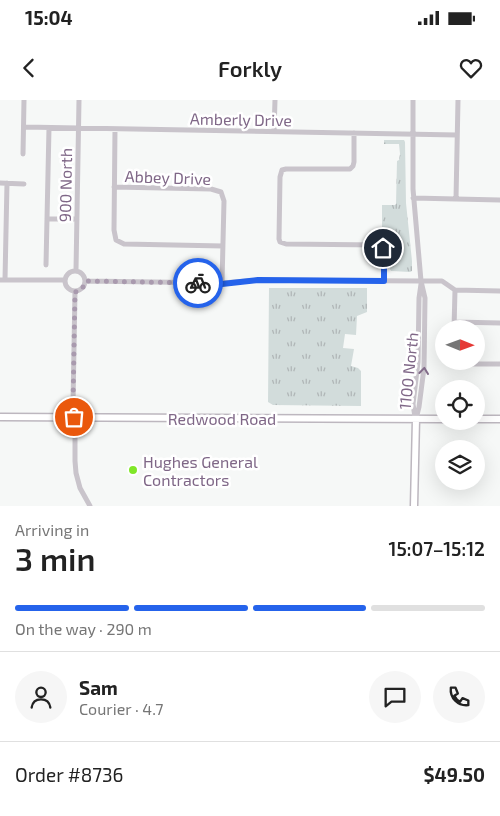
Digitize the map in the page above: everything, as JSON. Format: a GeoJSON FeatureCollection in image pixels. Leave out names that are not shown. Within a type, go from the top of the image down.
{"type":"FeatureCollection","features":[{"type":"Feature","properties":{"kind":"main road","name":"Redwood Road"},"geometry":{"type":"LineString","coordinates":[[0,417],[435,419]]}},
{"type":"Feature","properties":{"kind":"main road"},"geometry":{"type":"LineString","coordinates":[[414,506],[416,419]]}},
{"type":"Feature","properties":{"kind":"main road"},"geometry":{"type":"LineString","coordinates":[[485,419],[500,419]]}},
{"type":"Feature","properties":{"kind":"street"},"geometry":{"type":"LineString","coordinates":[[23,154],[24,100]]}},
{"type":"Feature","properties":{"kind":"street","name":"900 North"},"geometry":{"type":"LineString","coordinates":[[76,270],[79,100]]}},
{"type":"Feature","properties":{"kind":"street"},"geometry":{"type":"LineString","coordinates":[[274,132],[275,100]]}},
{"type":"Feature","properties":{"kind":"street","name":"1100 North"},"geometry":{"type":"LineString","coordinates":[[413,100],[413,198],[421,281],[426,298],[425,362],[416,419]]}},
{"type":"Feature","properties":{"kind":"street"},"geometry":{"type":"LineString","coordinates":[[456,199],[458,100]]}},
{"type":"Feature","properties":{"kind":"street","name":"Amberly Drive"},"geometry":{"type":"LineString","coordinates":[[24,128],[457,135]]}},
{"type":"Feature","properties":{"kind":"street"},"geometry":{"type":"LineString","coordinates":[[46,265],[49,128]]}},
{"type":"Feature","properties":{"kind":"street"},"geometry":{"type":"LineString","coordinates":[[115,129],[114,230],[116,240],[124,244],[223,246],[222,284]]}},
{"type":"Feature","properties":{"kind":"street"},"geometry":{"type":"LineString","coordinates":[[354,133],[354,162],[350,169],[288,168],[282,170],[280,177],[279,239],[280,242],[286,244],[379,245],[384,251],[384,281]]}},
{"type":"Feature","properties":{"kind":"street"},"geometry":{"type":"LineString","coordinates":[[0,183],[24,184]]}},
{"type":"Feature","properties":{"kind":"street"},"geometry":{"type":"LineString","coordinates":[[7,183],[3,280],[65,280]]}},
{"type":"Feature","properties":{"kind":"street","name":"Abbey Drive"},"geometry":{"type":"LineString","coordinates":[[114,187],[218,190],[221,192],[224,201],[223,246]]}},
{"type":"Feature","properties":{"kind":"street"},"geometry":{"type":"LineString","coordinates":[[413,198],[500,200]]}},
{"type":"Feature","properties":{"kind":"street"},"geometry":{"type":"LineString","coordinates":[[47,219],[76,219]]}},
{"type":"Feature","properties":{"kind":"street"},"geometry":{"type":"LineString","coordinates":[[65,280],[69,273],[76,270],[83,274],[86,281],[82,289],[75,292]]}},
{"type":"Feature","properties":{"kind":"street"},"geometry":{"type":"LineString","coordinates":[[65,280],[68,288],[75,292]]}},
{"type":"Feature","properties":{"kind":"street"},"geometry":{"type":"LineString","coordinates":[[86,281],[222,284],[258,280],[442,281],[455,290],[500,290]]}},
{"type":"Feature","properties":{"kind":"street"},"geometry":{"type":"LineString","coordinates":[[454,320],[455,290]]}},
{"type":"Feature","properties":{"kind":"street"},"geometry":{"type":"LineString","coordinates":[[75,292],[73,404],[75,461],[80,488],[90,506]]}},
{"type":"Feature","properties":{"kind":"street"},"geometry":{"type":"LineString","coordinates":[[485,323],[500,323]]}},
{"type":"Feature","properties":{"kind":"street"},"geometry":{"type":"LineString","coordinates":[[485,363],[500,364]]}},
{"type":"Feature","properties":{"kind":"green space"},"geometry":{"type":"Polygon","coordinates":[[[384,140],[404,140],[405,142],[406,203],[412,261],[412,271],[410,272],[391,271],[389,250],[394,248],[388,238],[382,236],[382,205],[396,204],[397,161],[400,154],[399,144],[384,144],[384,140]]]}},
{"type":"Feature","properties":{"kind":"green space"},"geometry":{"type":"Polygon","coordinates":[[[269,288],[367,288],[367,312],[357,316],[356,335],[345,334],[343,348],[354,349],[351,366],[361,371],[361,406],[273,405],[268,402],[269,288]]]}},
{"type":"Feature","properties":{"kind":"way so far"},"geometry":{"type":"LineString","coordinates":[[74,417],[75,292],[82,289],[86,281],[198,283]]}},
{"type":"Feature","properties":{"kind":"place","name":"Hughes General Contractors"},"geometry":{"type":"Point","coordinates":[133,470]}},
{"type":"Feature","properties":{"kind":"route"},"geometry":{"type":"LineString","coordinates":[[198,283],[222,284],[258,280],[384,281],[383,248]]}}]}
